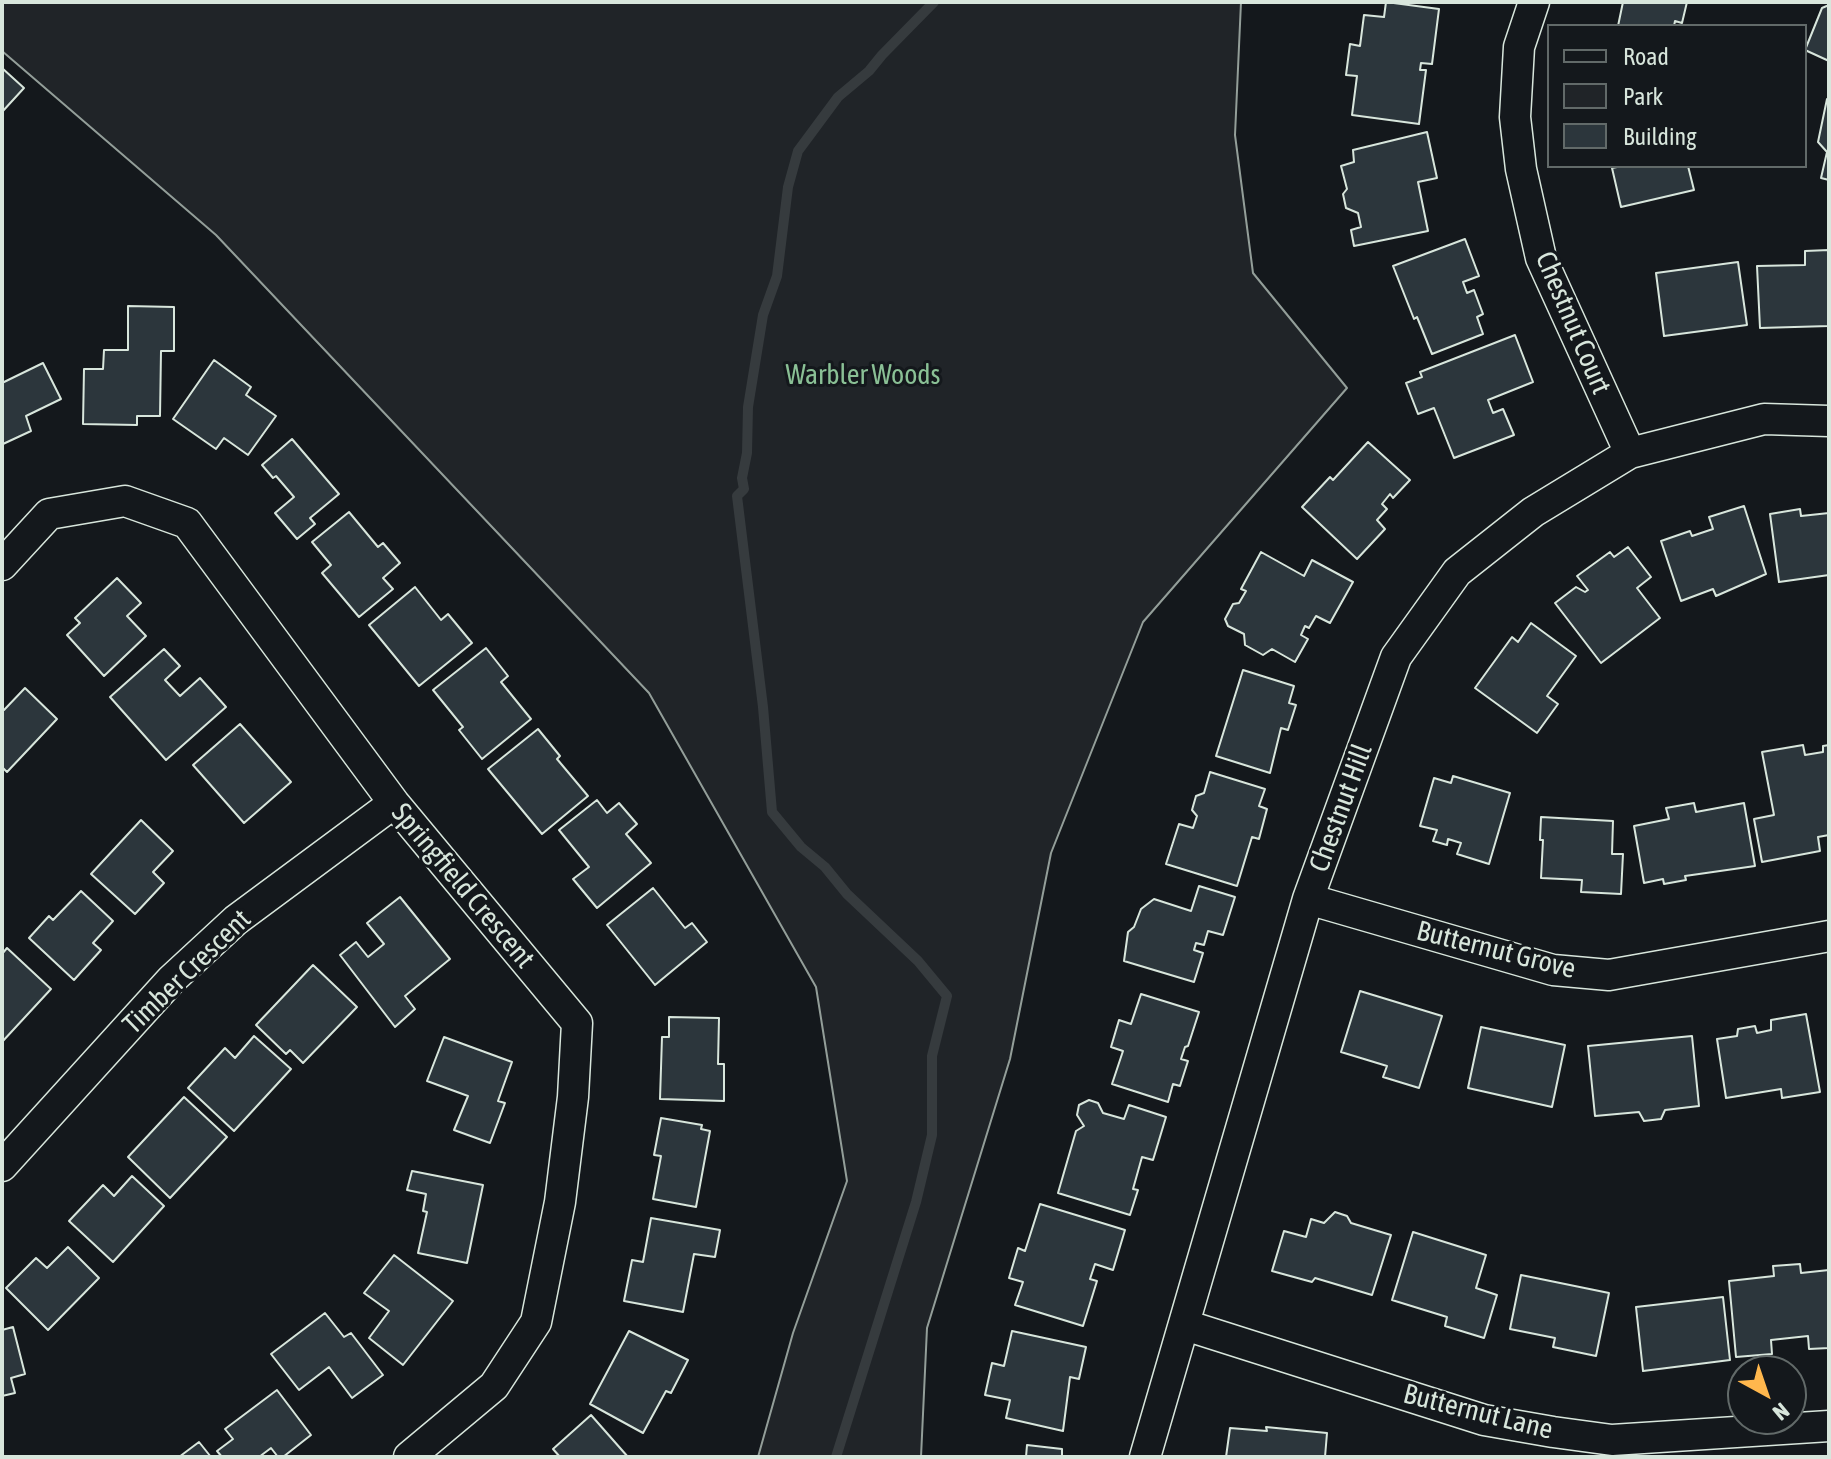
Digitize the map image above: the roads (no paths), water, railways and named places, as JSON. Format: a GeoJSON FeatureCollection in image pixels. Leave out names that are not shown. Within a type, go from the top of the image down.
{"type":"FeatureCollection","features":[{"type":"Feature","properties":{"kind":"street","name":"Chestnut Court"},"geometry":{"type":"LineString","coordinates":[[1534,2],[1519,47],[1515,117],[1521,169],[1541,258],[1630,453]]}},
{"type":"Feature","properties":{"kind":"street","name":"Chestnut Hill"},"geometry":{"type":"LineString","coordinates":[[1145,1457],[1308,899],[1396,657],[1457,572],[1533,512],[1630,453],[1764,419],[1829,421]]}},
{"type":"Feature","properties":{"kind":"street","name":"Springfield Crescent"},"geometry":{"type":"LineString","coordinates":[[2,565],[49,514],[125,501],[187,523],[394,803],[577,1023],[573,1097],[560,1202],[536,1322],[494,1386],[409,1457]]}},
{"type":"Feature","properties":{"kind":"street","name":"Timber Crescent"},"geometry":{"type":"LineString","coordinates":[[2,1166],[171,980],[236,920],[394,803]]}},
{"type":"Feature","properties":{"kind":"street","name":"Butternut Grove"},"geometry":{"type":"LineString","coordinates":[[1308,899],[1553,970],[1609,975],[1829,936]]}},
{"type":"Feature","properties":{"kind":"street","name":"Butternut Lane"},"geometry":{"type":"LineString","coordinates":[[1185,1325],[1484,1420],[1553,1432],[1612,1440],[1829,1426]]}},
{"type":"Feature","properties":{"kind":"waterway"},"geometry":{"type":"LineString","coordinates":[[836,1457],[916,1202],[932,1135],[932,1056],[947,996],[918,961],[847,894],[772,812],[763,707],[737,496],[744,489],[742,478],[747,453],[748,407],[763,315],[777,276],[788,187],[798,151],[838,97],[869,71],[934,2]]}},
{"type":"Feature","properties":{"kind":"park label","name":"Warbler Woods"},"geometry":{"type":"Point","coordinates":[863,375]}}]}
